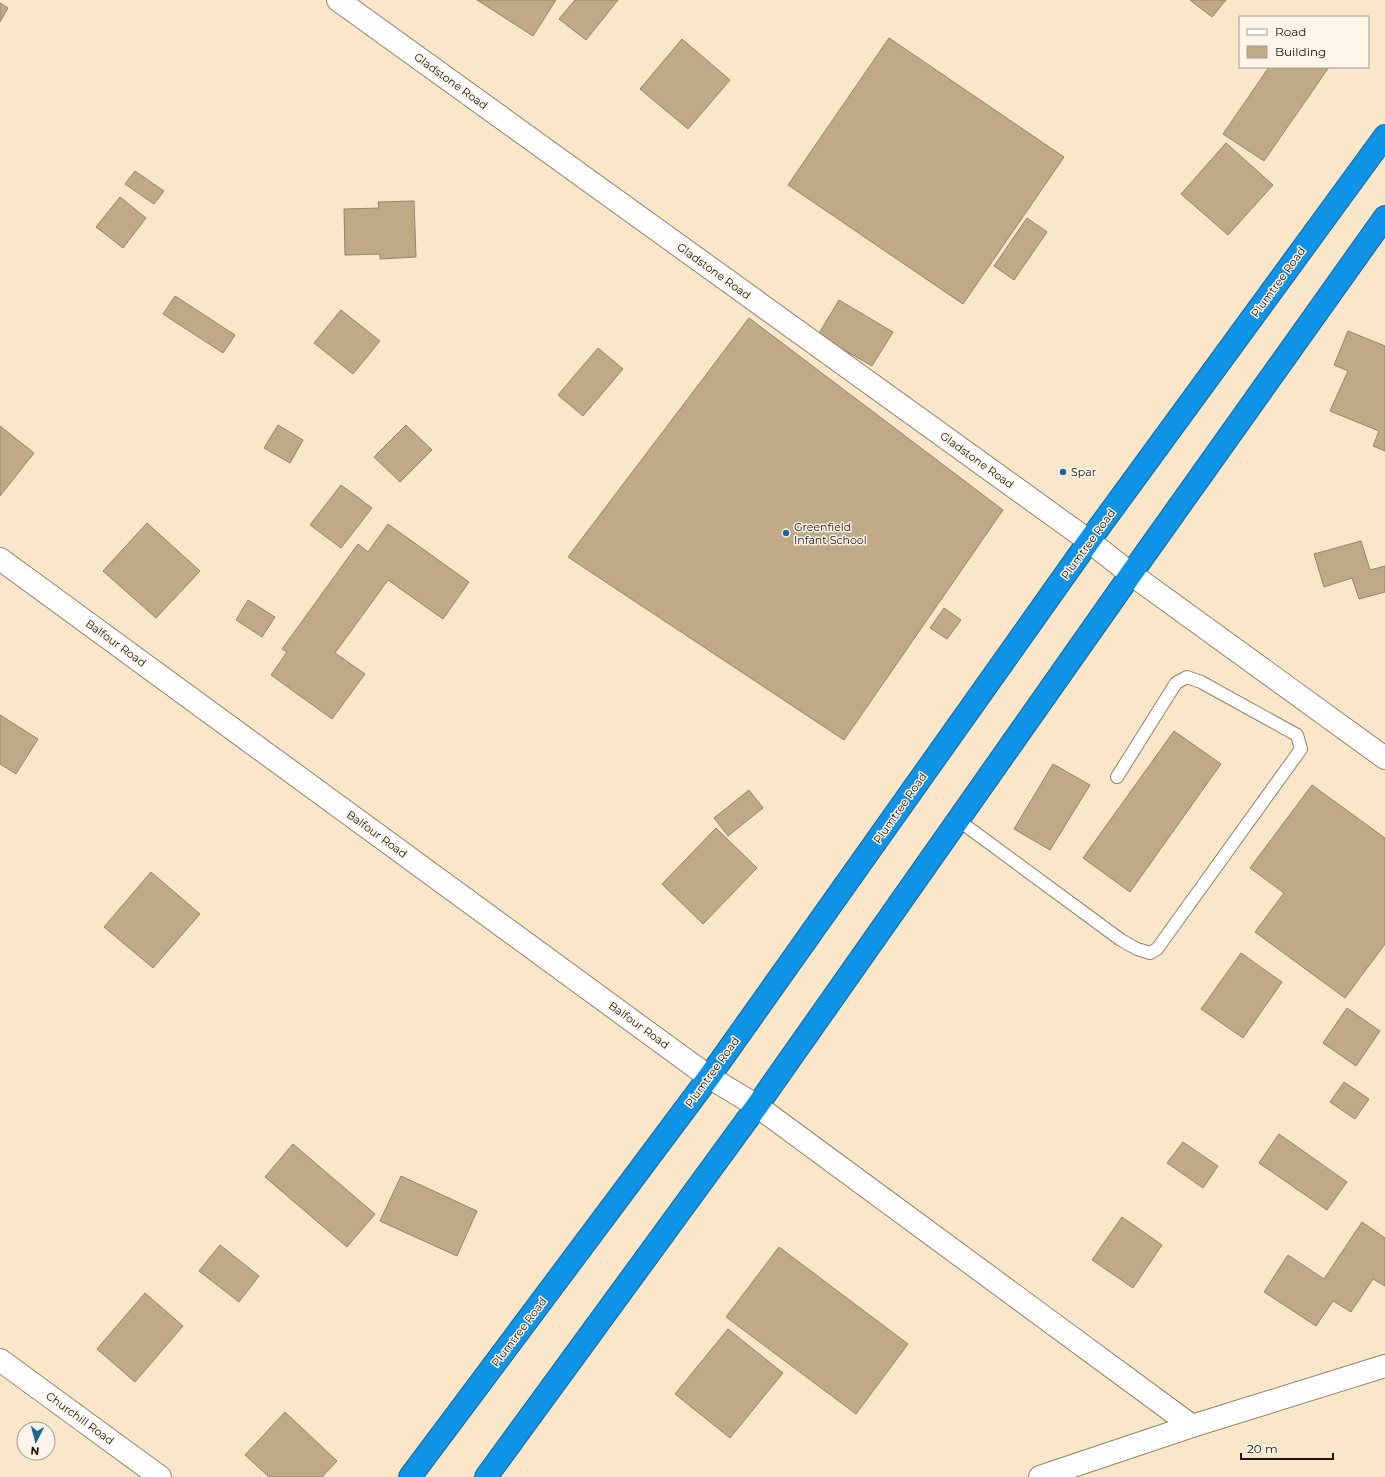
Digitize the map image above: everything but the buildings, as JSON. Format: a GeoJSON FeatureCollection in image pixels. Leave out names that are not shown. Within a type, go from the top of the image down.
{"type":"FeatureCollection","features":[{"type":"Feature","properties":{"kind":"highway","name":"Plumtree Road"},"geometry":{"type":"LineString","coordinates":[[410,1477],[710,1077],[1089,541],[1385,136]]}},
{"type":"Feature","properties":{"kind":"highway"},"geometry":{"type":"LineString","coordinates":[[486,1477],[757,1106],[1131,574],[1385,218]]}},
{"type":"Feature","properties":{"kind":"street","name":"Gladstone Road"},"geometry":{"type":"LineString","coordinates":[[338,0],[1089,541],[1131,574],[1385,758]]}},
{"type":"Feature","properties":{"kind":"street","name":"Balfour Road"},"geometry":{"type":"LineString","coordinates":[[0,559],[710,1077],[757,1106],[1192,1426]]}},
{"type":"Feature","properties":{"kind":"street","name":"Churchill Road"},"geometry":{"type":"LineString","coordinates":[[0,1360],[160,1477]]}},
{"type":"Feature","properties":{"kind":"street"},"geometry":{"type":"LineString","coordinates":[[1040,1477],[1192,1426],[1385,1366]]}},
{"type":"Feature","properties":{"kind":"lane"},"geometry":{"type":"LineString","coordinates":[[958,820],[1121,940],[1137,950],[1150,953],[1158,949],[1301,749],[1297,735],[1201,682],[1187,676],[1176,683],[1117,777]]}},
{"type":"Feature","properties":{"kind":"place","name":"Spar"},"geometry":{"type":"Point","coordinates":[1063,472]}},
{"type":"Feature","properties":{"kind":"place","name":"Greenfield Infant School"},"geometry":{"type":"Point","coordinates":[786,533]}}]}
